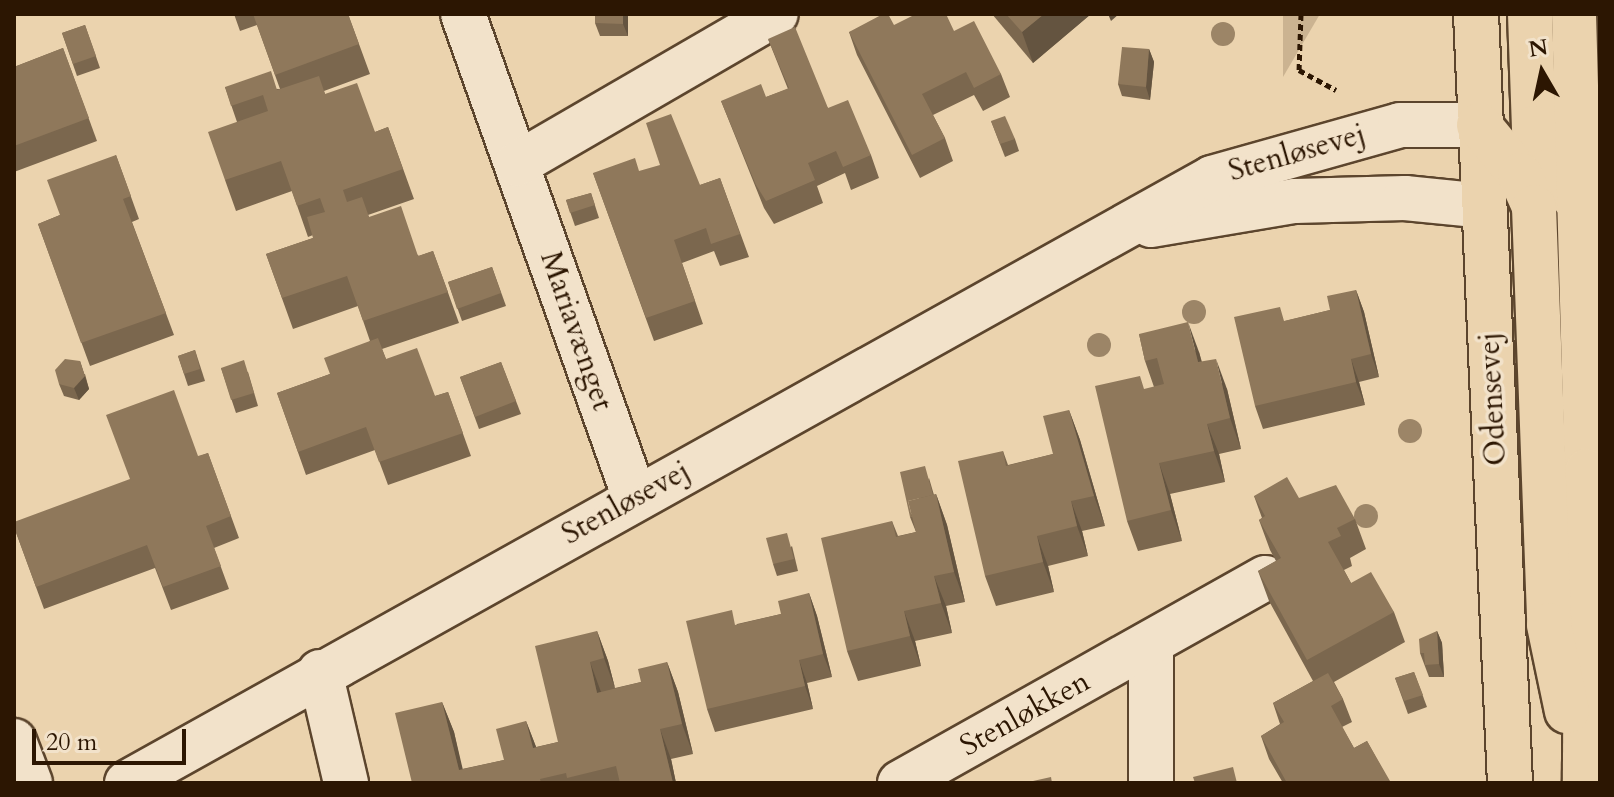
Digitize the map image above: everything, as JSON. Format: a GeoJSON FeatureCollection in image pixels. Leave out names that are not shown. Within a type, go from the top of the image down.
{"type":"FeatureCollection","features":[{"type":"Feature","properties":{"kind":"main road","name":"Odensevej"},"geometry":{"type":"LineString","coordinates":[[1476,14],[1510,783]]}},
{"type":"Feature","properties":{"kind":"main road"},"geometry":{"type":"LineString","coordinates":[[1530,14],[1534,128],[1551,170],[1591,207]]}},
{"type":"Feature","properties":{"kind":"main road"},"geometry":{"type":"LineString","coordinates":[[1574,14],[1589,130],[1591,207],[1584,783]]}},
{"type":"Feature","properties":{"kind":"main road"},"geometry":{"type":"LineString","coordinates":[[1479,125],[1589,130]]}},
{"type":"Feature","properties":{"kind":"main road"},"geometry":{"type":"LineString","coordinates":[[1479,125],[1520,175],[1534,207],[1549,625],[1584,783]]}},
{"type":"Feature","properties":{"kind":"main road"},"geometry":{"type":"LineString","coordinates":[[1484,206],[1591,207]]}},
{"type":"Feature","properties":{"kind":"street","name":"Mariavænget"},"geometry":{"type":"LineString","coordinates":[[463,14],[635,498]]}},
{"type":"Feature","properties":{"kind":"street"},"geometry":{"type":"LineString","coordinates":[[517,164],[776,14]]}},
{"type":"Feature","properties":{"kind":"street","name":"Stenløsevej"},"geometry":{"type":"LineString","coordinates":[[127,783],[320,672],[1129,229],[1212,178],[1400,125],[1479,125]]}},
{"type":"Feature","properties":{"kind":"street","name":"Stenløsevej"},"geometry":{"type":"LineString","coordinates":[[1129,229],[1295,201],[1405,198],[1484,206]]}},
{"type":"Feature","properties":{"kind":"street","name":"Stenløkken"},"geometry":{"type":"LineString","coordinates":[[900,783],[1265,578]]}},
{"type":"Feature","properties":{"kind":"street"},"geometry":{"type":"LineString","coordinates":[[1151,644],[1151,783]]}},
{"type":"Feature","properties":{"kind":"street"},"geometry":{"type":"LineString","coordinates":[[320,672],[346,783]]}},
{"type":"Feature","properties":{"kind":"street"},"geometry":{"type":"LineString","coordinates":[[14,741],[30,783]]}},
{"type":"Feature","properties":{"kind":"path"},"geometry":{"type":"LineString","coordinates":[[1301,14],[1299,70],[1400,125]]}},
{"type":"Feature","properties":{"kind":"shaded area"},"geometry":{"type":"Polygon","coordinates":[[[1283,14],[1320,14],[1283,77],[1283,14]]]}},
{"type":"Feature","properties":{"kind":"building"},"geometry":{"type":"Polygon","coordinates":[[[253,14],[348,14],[359,44],[275,75],[253,14]]]}},
{"type":"Feature","properties":{"kind":"building"},"geometry":{"type":"Polygon","coordinates":[[[595,14],[623,14],[623,24],[595,23],[595,14]]]}},
{"type":"Feature","properties":{"kind":"building"},"geometry":{"type":"Polygon","coordinates":[[[888,14],[894,25],[916,14],[946,14],[954,31],[974,21],[1001,74],[974,88],[966,72],[922,94],[945,138],[912,155],[849,32],[888,14]]]}},
{"type":"Feature","properties":{"kind":"building"},"geometry":{"type":"Polygon","coordinates":[[[1006,14],[1044,14],[1022,32],[1006,14]]]}},
{"type":"Feature","properties":{"kind":"building"},"geometry":{"type":"Polygon","coordinates":[[[85,25],[96,56],[73,64],[62,33],[85,25]]]}},
{"type":"Feature","properties":{"kind":"building"},"geometry":{"type":"Polygon","coordinates":[[[795,27],[828,108],[848,100],[871,155],[843,167],[836,151],[808,163],[815,180],[766,201],[756,185],[721,101],[761,84],[766,97],[789,88],[768,39],[795,27]]]}},
{"type":"Feature","properties":{"kind":"building"},"geometry":{"type":"Polygon","coordinates":[[[1122,47],[1149,49],[1146,87],[1118,84],[1122,47]]]}},
{"type":"Feature","properties":{"kind":"building"},"geometry":{"type":"Polygon","coordinates":[[[63,48],[89,118],[14,146],[14,67],[63,48]]]}},
{"type":"Feature","properties":{"kind":"building"},"geometry":{"type":"Polygon","coordinates":[[[271,71],[277,90],[319,76],[325,94],[357,83],[375,132],[388,127],[403,169],[343,190],[347,202],[362,197],[369,217],[401,206],[418,256],[433,251],[448,292],[363,321],[347,276],[282,298],[266,254],[313,238],[307,217],[325,212],[320,198],[297,206],[281,161],[225,180],[208,132],[268,111],[263,95],[231,106],[225,87],[271,71]]]}},
{"type":"Feature","properties":{"kind":"building"},"geometry":{"type":"Polygon","coordinates":[[[671,114],[700,185],[720,178],[740,234],[711,244],[706,228],[674,240],[695,301],[646,318],[593,173],[635,158],[639,171],[660,165],[646,123],[671,114]]]}},
{"type":"Feature","properties":{"kind":"building"},"geometry":{"type":"Polygon","coordinates":[[[1005,116],[1015,139],[1000,144],[991,121],[1005,116]]]}},
{"type":"Feature","properties":{"kind":"building"},"geometry":{"type":"Polygon","coordinates":[[[116,155],[131,196],[123,199],[166,313],[81,343],[38,224],[60,215],[47,180],[116,155]]]}},
{"type":"Feature","properties":{"kind":"building"},"geometry":{"type":"Polygon","coordinates":[[[591,193],[595,205],[570,213],[566,200],[591,193]]]}},
{"type":"Feature","properties":{"kind":"building"},"geometry":{"type":"Polygon","coordinates":[[[492,267],[501,293],[457,309],[448,282],[492,267]]]}},
{"type":"Feature","properties":{"kind":"building"},"geometry":{"type":"Polygon","coordinates":[[[1356,290],[1371,354],[1351,359],[1356,382],[1255,406],[1234,317],[1280,307],[1284,321],[1330,310],[1327,296],[1356,290]]]}},
{"type":"Feature","properties":{"kind":"building"},"geometry":{"type":"Polygon","coordinates":[[[1188,322],[1198,362],[1216,359],[1230,418],[1207,424],[1214,451],[1159,463],[1171,510],[1127,521],[1095,386],[1140,376],[1144,389],[1164,384],[1157,358],[1145,361],[1139,334],[1188,322]]]}},
{"type":"Feature","properties":{"kind":"building"},"geometry":{"type":"Polygon","coordinates":[[[378,338],[386,359],[417,348],[435,396],[448,392],[463,433],[379,462],[366,427],[298,452],[277,393],[330,374],[324,358],[378,338]]]}},
{"type":"Feature","properties":{"kind":"building"},"geometry":{"type":"Polygon","coordinates":[[[195,350],[200,369],[184,374],[178,356],[195,350]]]}},
{"type":"Feature","properties":{"kind":"building"},"geometry":{"type":"Polygon","coordinates":[[[65,359],[80,361],[85,376],[74,388],[59,384],[55,370],[65,359]]]}},
{"type":"Feature","properties":{"kind":"building"},"geometry":{"type":"Polygon","coordinates":[[[244,360],[254,393],[231,400],[221,368],[244,360]]]}},
{"type":"Feature","properties":{"kind":"building"},"geometry":{"type":"Polygon","coordinates":[[[501,362],[516,401],[475,417],[460,377],[501,362]]]}},
{"type":"Feature","properties":{"kind":"building"},"geometry":{"type":"Polygon","coordinates":[[[174,390],[198,456],[208,453],[231,516],[206,526],[221,566],[163,587],[147,545],[36,587],[14,522],[130,479],[106,415],[174,390]]]}},
{"type":"Feature","properties":{"kind":"building"},"geometry":{"type":"Polygon","coordinates":[[[1069,410],[1094,496],[1071,501],[1077,526],[1037,536],[1043,562],[985,576],[958,461],[1003,451],[1006,466],[1053,454],[1043,416],[1069,410]]]}},
{"type":"Feature","properties":{"kind":"building"},"geometry":{"type":"Polygon","coordinates":[[[925,466],[933,495],[908,501],[910,517],[900,472],[925,466]]]}},
{"type":"Feature","properties":{"kind":"building"},"geometry":{"type":"Polygon","coordinates":[[[1287,477],[1299,498],[1336,485],[1355,519],[1337,528],[1341,536],[1328,542],[1351,583],[1371,572],[1394,612],[1307,660],[1258,571],[1281,558],[1259,520],[1265,516],[1254,496],[1287,477]]]}},
{"type":"Feature","properties":{"kind":"building"},"geometry":{"type":"Polygon","coordinates":[[[936,494],[954,572],[934,576],[941,603],[904,611],[910,636],[847,651],[821,538],[892,521],[896,537],[916,532],[908,501],[936,494]]]}},
{"type":"Feature","properties":{"kind":"building"},"geometry":{"type":"Polygon","coordinates":[[[787,533],[794,559],[773,564],[766,538],[787,533]]]}},
{"type":"Feature","properties":{"kind":"building"},"geometry":{"type":"Polygon","coordinates":[[[809,593],[823,654],[799,660],[805,686],[707,709],[686,621],[732,610],[735,625],[781,614],[778,601],[809,593]]]}},
{"type":"Feature","properties":{"kind":"building"},"geometry":{"type":"Polygon","coordinates":[[[597,631],[604,658],[590,662],[597,693],[641,682],[638,669],[667,662],[682,724],[660,729],[673,783],[620,783],[616,766],[567,778],[566,773],[540,779],[541,783],[412,783],[395,713],[442,702],[459,770],[504,760],[496,729],[526,721],[533,748],[558,742],[535,646],[597,631]]]}},
{"type":"Feature","properties":{"kind":"building"},"geometry":{"type":"Polygon","coordinates":[[[1437,631],[1439,664],[1425,665],[1419,639],[1437,631]]]}},
{"type":"Feature","properties":{"kind":"building"},"geometry":{"type":"Polygon","coordinates":[[[1414,672],[1423,695],[1404,701],[1395,678],[1414,672]]]}},
{"type":"Feature","properties":{"kind":"building"},"geometry":{"type":"Polygon","coordinates":[[[1328,673],[1343,699],[1331,706],[1354,748],[1367,741],[1390,781],[1287,783],[1261,736],[1284,722],[1273,703],[1328,673]]]}},
{"type":"Feature","properties":{"kind":"building"},"geometry":{"type":"Polygon","coordinates":[[[1233,767],[1237,783],[1195,783],[1193,777],[1233,767]]]}},
{"type":"Feature","properties":{"kind":"building"},"geometry":{"type":"Polygon","coordinates":[[[1051,777],[1052,783],[1024,783],[1051,777]]]}}]}
